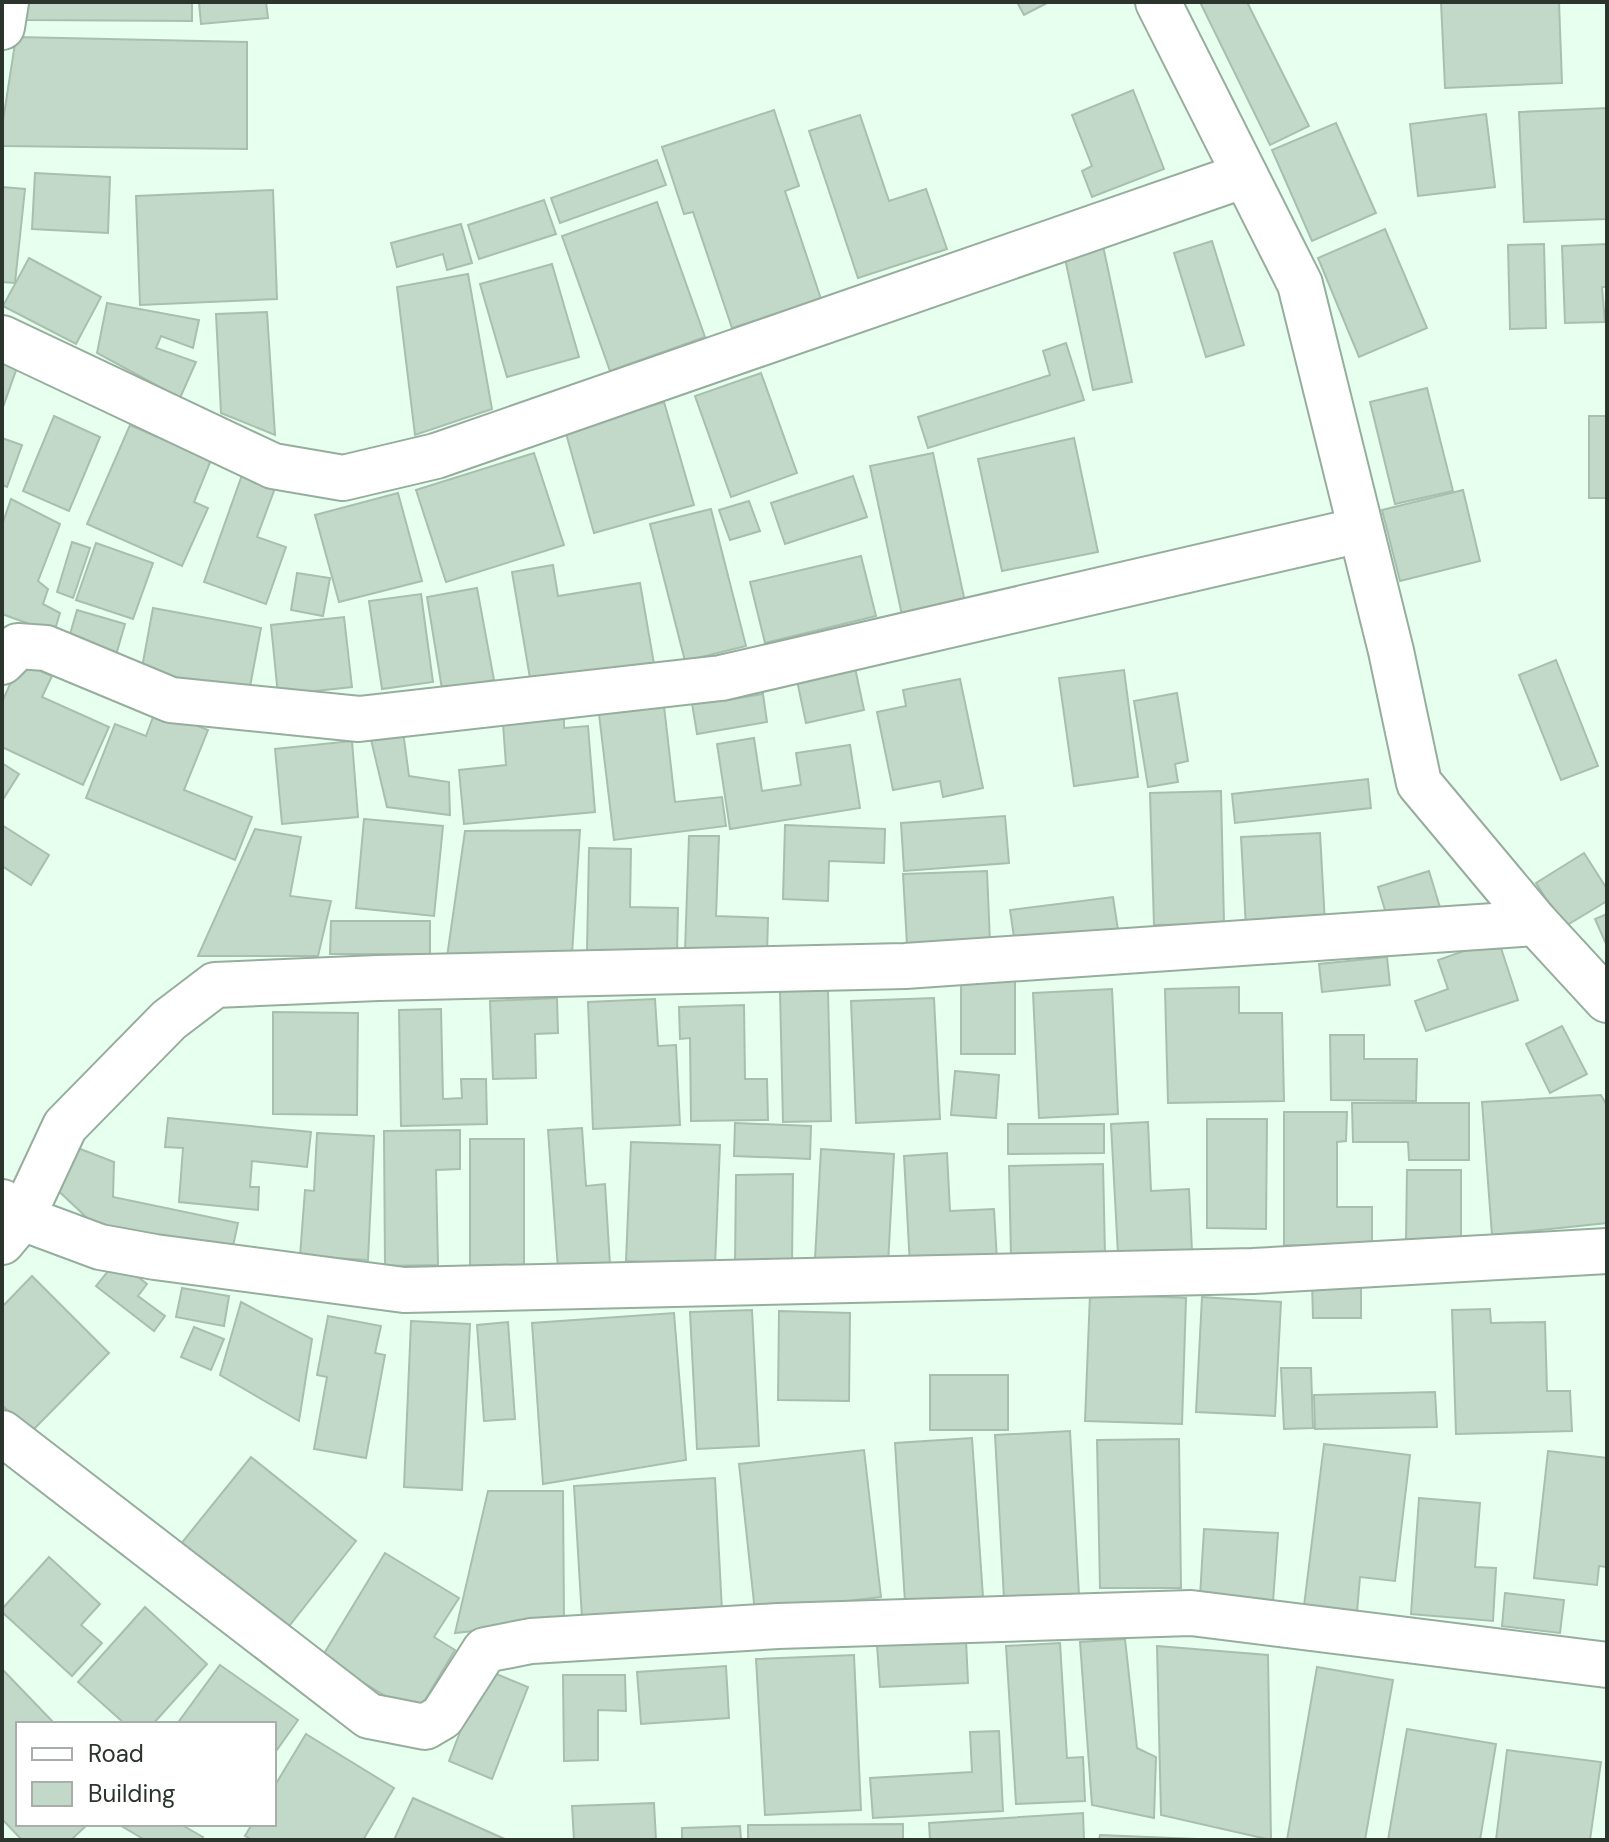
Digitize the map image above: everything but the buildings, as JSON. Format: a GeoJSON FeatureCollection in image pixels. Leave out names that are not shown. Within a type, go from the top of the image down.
{"type":"FeatureCollection","features":[{"type":"Feature","properties":{"kind":"street"},"geometry":{"type":"LineString","coordinates":[[2,27],[6,2]]}},
{"type":"Feature","properties":{"kind":"street"},"geometry":{"type":"LineString","coordinates":[[1158,2],[1300,284],[1391,651],[1419,783],[1536,923],[1607,1000]]}},
{"type":"Feature","properties":{"kind":"street"},"geometry":{"type":"LineString","coordinates":[[2,338],[273,466],[343,478],[436,456],[1245,175]]}},
{"type":"Feature","properties":{"kind":"street"},"geometry":{"type":"LineString","coordinates":[[2,662],[18,646],[46,648],[171,700],[359,719],[721,678],[1360,530]]}},
{"type":"Feature","properties":{"kind":"street"},"geometry":{"type":"LineString","coordinates":[[1536,923],[905,966],[378,978],[215,985],[169,1020],[65,1126],[9,1221],[100,1247],[155,1257],[404,1290],[1253,1271],[1607,1251]]}},
{"type":"Feature","properties":{"kind":"street"},"geometry":{"type":"LineString","coordinates":[[2,1433],[369,1716],[425,1727],[442,1717],[485,1650],[531,1641],[778,1626],[1191,1613],[1607,1665]]}}]}
